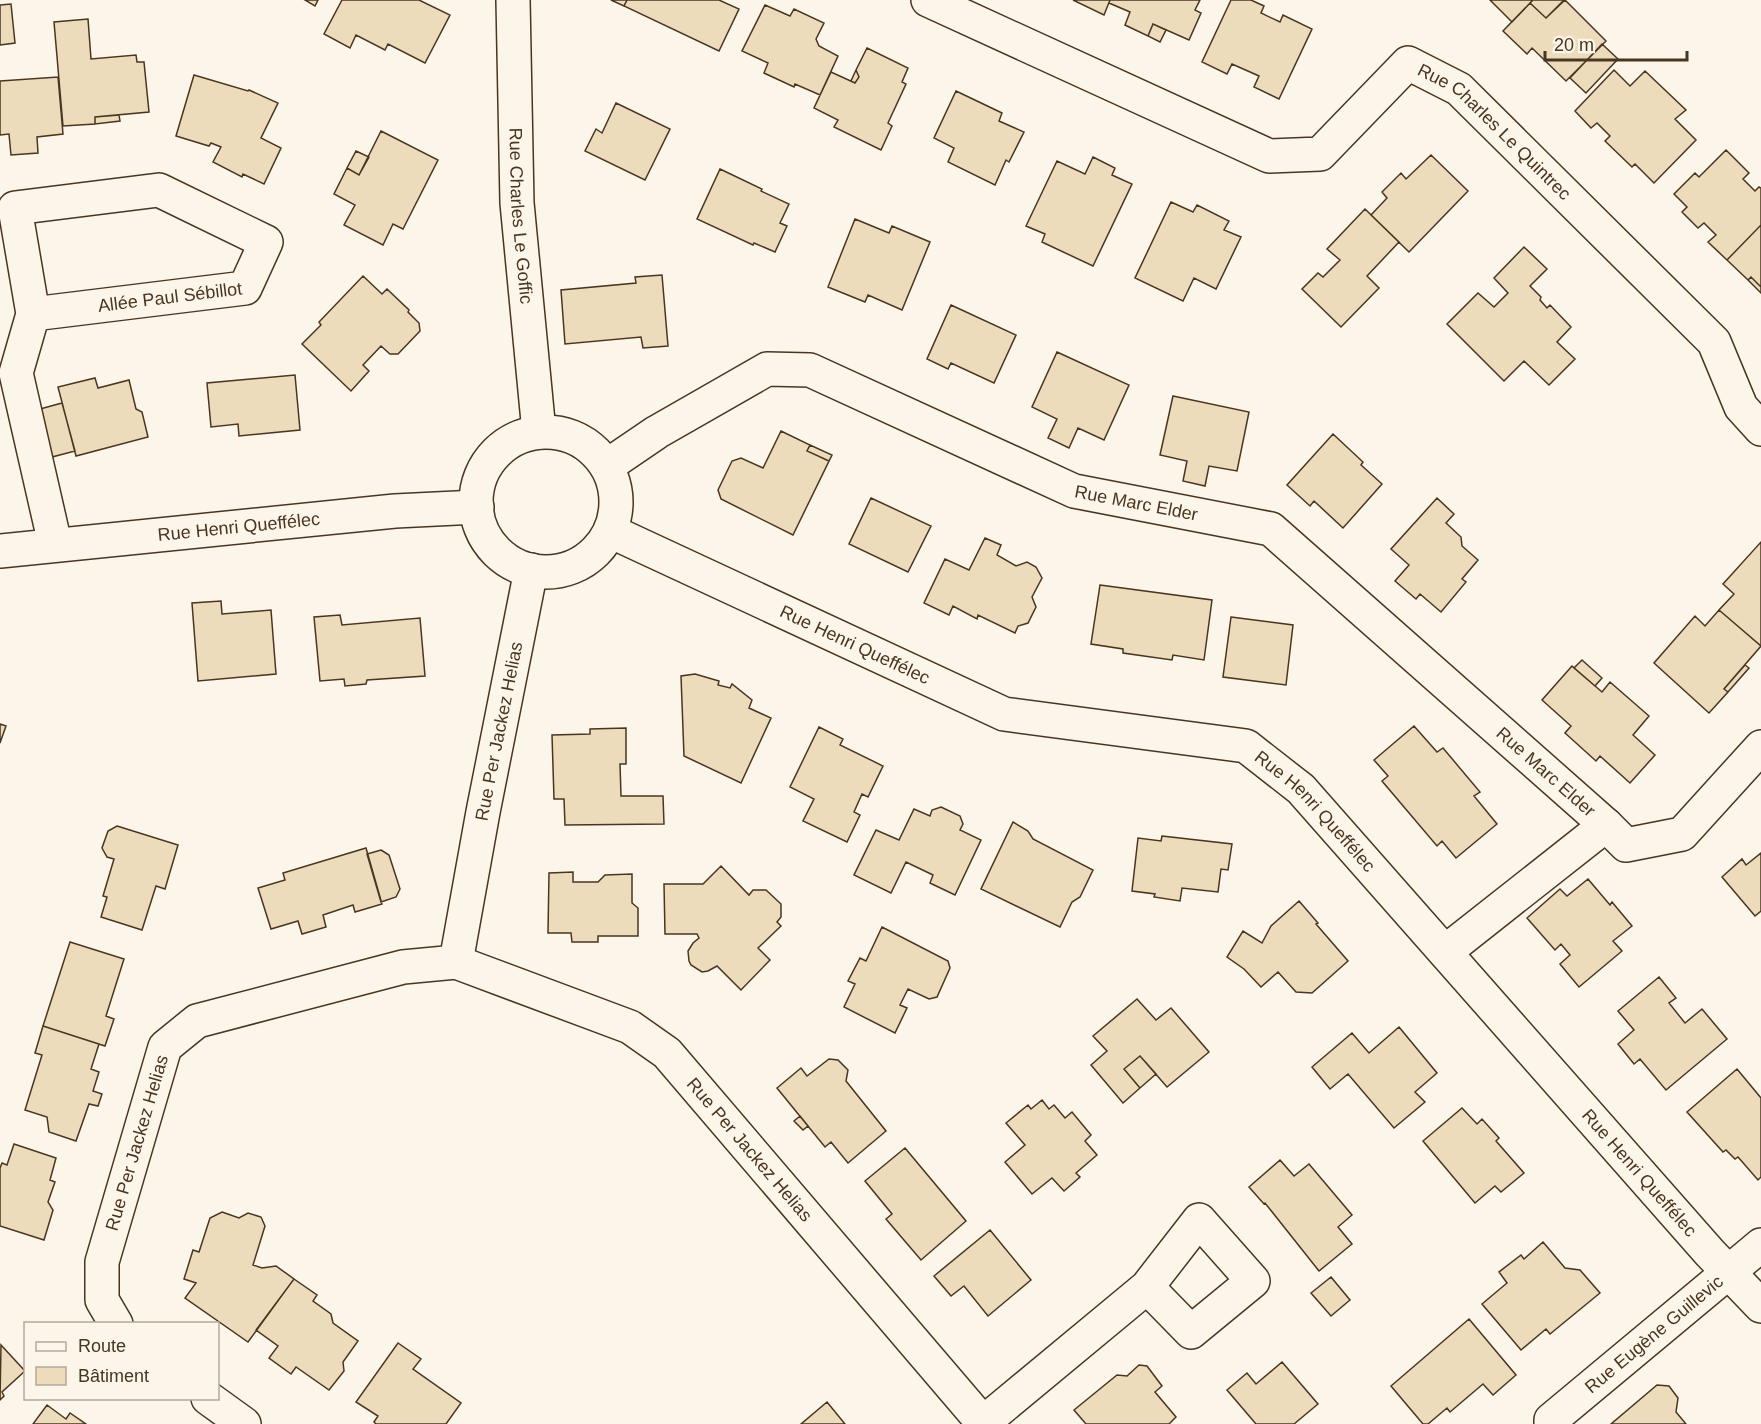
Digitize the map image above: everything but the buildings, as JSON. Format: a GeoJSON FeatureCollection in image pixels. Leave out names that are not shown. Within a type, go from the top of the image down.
{"type":"FeatureCollection","features":[{"type":"Feature","properties":{"kind":"street","name":"Rue Charles Le Goffic"},"geometry":{"type":"LineString","coordinates":[[513,0],[517,203],[538,432]]}},
{"type":"Feature","properties":{"kind":"street","name":"Rue Charles Le Quintrec"},"geometry":{"type":"LineString","coordinates":[[928,0],[1269,156],[1320,153],[1408,63],[1459,89],[1714,342],[1741,407],[1761,429]]}},
{"type":"Feature","properties":{"kind":"street","name":"Allée Paul Sébillot"},"geometry":{"type":"LineString","coordinates":[[33,314],[245,288],[266,242],[159,190],[15,208],[33,314],[16,374],[55,544]]}},
{"type":"Feature","properties":{"kind":"street","name":"Rue Marc Elder"},"geometry":{"type":"LineString","coordinates":[[607,466],[657,432],[767,369],[810,370],[1074,491],[1271,529],[1626,845],[1682,834],[1761,747]]}},
{"type":"Feature","properties":{"kind":"street"},"geometry":{"type":"LineString","coordinates":[[538,432],[559,433],[578,439],[594,450],[607,466],[616,498],[615,516],[610,531],[597,551],[578,565],[555,571],[531,570],[511,562],[493,548],[482,529],[477,507],[478,486],[486,465],[500,449],[518,437],[538,432]]}},
{"type":"Feature","properties":{"kind":"street","name":"Rue Henri Queffélec"},"geometry":{"type":"LineString","coordinates":[[0,551],[395,511],[477,507]]}},
{"type":"Feature","properties":{"kind":"street","name":"Rue Henri Queffélec"},"geometry":{"type":"LineString","coordinates":[[610,531],[1004,714],[1246,746],[1301,789],[1761,1306]]}},
{"type":"Feature","properties":{"kind":"street","name":"Rue Per Jackez Helias"},"geometry":{"type":"LineString","coordinates":[[456,962],[531,570]]}},
{"type":"Feature","properties":{"kind":"street","name":"Rue Marc Elder"},"geometry":{"type":"LineString","coordinates":[[1445,952],[1606,825]]}},
{"type":"Feature","properties":{"kind":"street","name":"Rue Per Jackez Helias"},"geometry":{"type":"LineString","coordinates":[[115,1322],[102,1300],[102,1262],[165,1047],[197,1021],[403,967],[456,962],[630,1027],[667,1053],[984,1423],[1147,1287]]}},
{"type":"Feature","properties":{"kind":"street","name":"Rue Eugène Guillevic"},"geometry":{"type":"LineString","coordinates":[[1551,1424],[1551,1420],[1761,1245]]}},
{"type":"Feature","properties":{"kind":"street"},"geometry":{"type":"LineString","coordinates":[[211,1400],[244,1424]]}}]}
